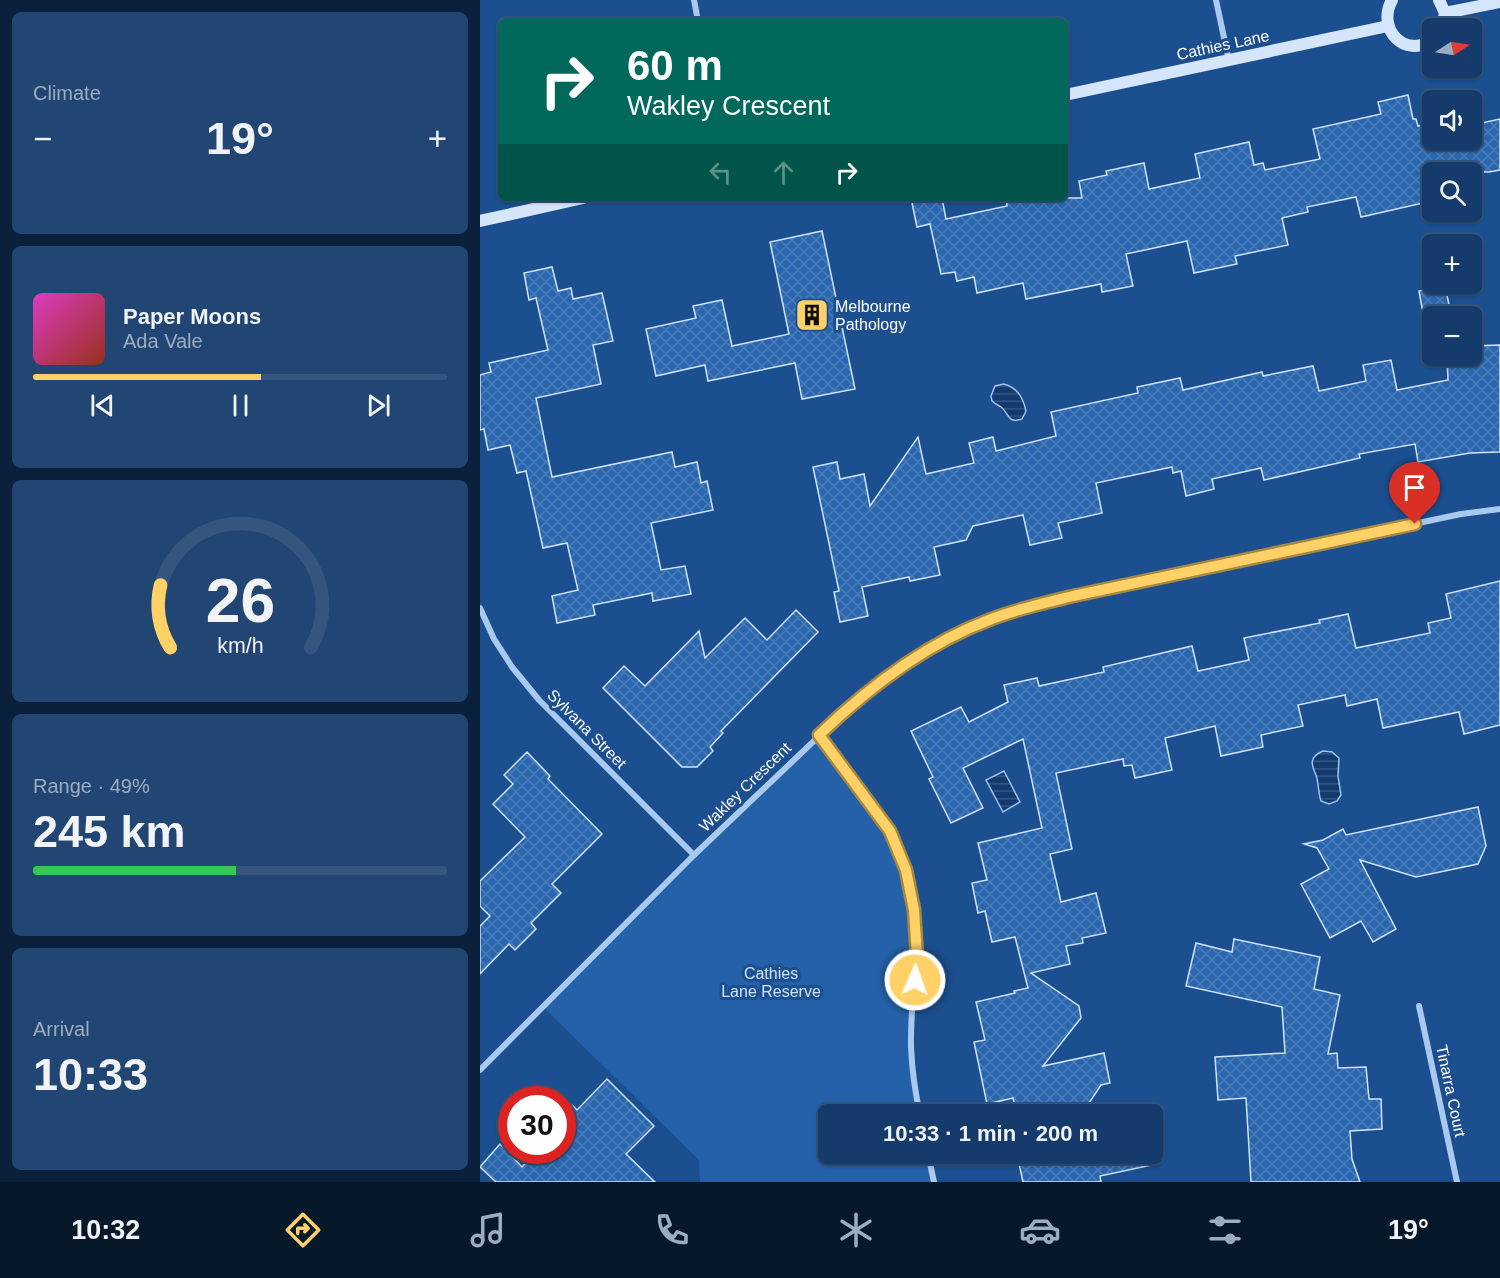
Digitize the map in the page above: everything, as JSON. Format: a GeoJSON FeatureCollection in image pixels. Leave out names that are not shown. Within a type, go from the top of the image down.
{"type":"FeatureCollection","features":[{"type":"Feature","properties":{"kind":"street"},"geometry":{"type":"LineString","coordinates":[[694,0],[697,18]]}},
{"type":"Feature","properties":{"kind":"street"},"geometry":{"type":"LineString","coordinates":[[1216,0],[1229,62]]}},
{"type":"Feature","properties":{"kind":"street"},"geometry":{"type":"LineString","coordinates":[[1392,0],[1387,9],[1388,26],[1393,35],[1408,45],[1422,44]]}},
{"type":"Feature","properties":{"kind":"street"},"geometry":{"type":"LineString","coordinates":[[1439,0],[1445,13],[1444,18]]}},
{"type":"Feature","properties":{"kind":"street"},"geometry":{"type":"LineString","coordinates":[[1445,13],[1500,2]]}},
{"type":"Feature","properties":{"kind":"street","name":"Cathies Lane"},"geometry":{"type":"LineString","coordinates":[[1068,94],[1229,62],[1388,26]]}},
{"type":"Feature","properties":{"kind":"street"},"geometry":{"type":"LineString","coordinates":[[480,221],[570,201]]}},
{"type":"Feature","properties":{"kind":"street","name":"Wakley Crescent"},"geometry":{"type":"LineString","coordinates":[[480,1070],[694,855],[819,735],[857,700],[920,655],[988,620],[1028,607],[1461,514],[1500,509]]}},
{"type":"Feature","properties":{"kind":"street","name":"Sylvana Street"},"geometry":{"type":"LineString","coordinates":[[480,608],[494,639],[512,667],[539,700],[694,855]]}},
{"type":"Feature","properties":{"kind":"street"},"geometry":{"type":"LineString","coordinates":[[819,735],[890,831],[906,870],[914,910],[916,945],[911,1045],[913,1083],[918,1104]]}},
{"type":"Feature","properties":{"kind":"street","name":"Tinarra Court"},"geometry":{"type":"LineString","coordinates":[[1419,1006],[1457,1182]]}},
{"type":"Feature","properties":{"kind":"street"},"geometry":{"type":"LineString","coordinates":[[930,1164],[934,1182]]}},
{"type":"Feature","properties":{"kind":"green space","name":"Cathies Lane Reserve"},"geometry":{"type":"Polygon","coordinates":[[[819,735],[889,831],[906,870],[914,910],[911,1045],[919,1104],[818,1104],[818,1164],[930,1164],[934,1182],[700,1182],[699,1160],[543,1007],[819,735]]]}},
{"type":"Feature","properties":{"kind":"shaded area"},"geometry":{"type":"Polygon","coordinates":[[[1004,384],[1013,388],[1021,398],[1026,411],[1022,419],[1011,419],[1004,409],[992,401],[991,396],[995,386],[1004,384]]]}},
{"type":"Feature","properties":{"kind":"shaded area"},"geometry":{"type":"Polygon","coordinates":[[[1323,751],[1332,752],[1339,758],[1338,776],[1341,795],[1337,801],[1329,804],[1321,801],[1312,764],[1313,758],[1323,751]]]}},
{"type":"Feature","properties":{"kind":"shaded area"},"geometry":{"type":"Polygon","coordinates":[[[1004,771],[1020,802],[1003,812],[986,780],[1004,771]]]}},
{"type":"Feature","properties":{"kind":"building"},"geometry":{"type":"Polygon","coordinates":[[[1408,95],[1413,119],[1416,119],[1418,126],[1422,125],[1422,150],[1482,150],[1482,123],[1500,119],[1500,170],[1482,172],[1482,162],[1422,162],[1422,203],[1361,217],[1356,197],[1307,207],[1308,212],[1282,218],[1288,245],[1235,256],[1237,264],[1194,273],[1187,241],[1126,254],[1133,286],[1102,292],[1101,284],[1026,299],[1023,283],[977,293],[974,277],[957,281],[955,272],[941,274],[930,224],[917,227],[912,201],[943,201],[946,219],[1007,206],[1006,201],[1068,201],[1068,198],[1082,198],[1079,181],[1107,175],[1106,171],[1144,163],[1149,189],[1200,178],[1195,154],[1249,142],[1254,165],[1263,163],[1265,170],[1320,159],[1313,129],[1381,114],[1378,102],[1408,95]]]}},
{"type":"Feature","properties":{"kind":"building"},"geometry":{"type":"Polygon","coordinates":[[[822,231],[855,389],[802,399],[795,363],[708,381],[705,365],[656,376],[646,329],[696,318],[693,306],[722,300],[732,346],[789,334],[770,242],[822,231]]]}},
{"type":"Feature","properties":{"kind":"building"},"geometry":{"type":"Polygon","coordinates":[[[552,267],[558,291],[571,288],[573,299],[602,293],[613,341],[593,345],[601,384],[536,398],[552,477],[672,452],[675,467],[697,462],[701,483],[707,481],[713,510],[651,523],[661,570],[685,566],[691,594],[653,601],[652,593],[593,605],[595,615],[557,623],[552,596],[578,590],[567,543],[543,548],[526,471],[517,473],[510,445],[488,450],[484,429],[480,430],[480,375],[491,372],[489,363],[548,350],[536,298],[529,300],[524,273],[552,267]]]}},
{"type":"Feature","properties":{"kind":"building"},"geometry":{"type":"Polygon","coordinates":[[[1422,290],[1422,294],[1447,294],[1449,306],[1422,308],[1419,291],[1422,290]]]}},
{"type":"Feature","properties":{"kind":"building"},"geometry":{"type":"Polygon","coordinates":[[[1500,345],[1500,452],[1470,453],[1418,462],[1415,444],[1359,454],[1360,458],[1264,480],[1261,468],[1212,479],[1214,489],[1186,496],[1181,471],[1173,473],[1172,467],[1096,483],[1102,513],[1058,523],[1062,538],[1030,545],[1023,515],[973,526],[966,540],[934,547],[940,575],[910,581],[909,577],[862,587],[868,616],[840,622],[834,592],[839,591],[813,467],[837,462],[840,479],[864,474],[870,506],[918,437],[926,474],[974,463],[969,443],[993,437],[996,451],[1056,436],[1051,412],[1138,393],[1137,387],[1180,378],[1183,390],[1262,372],[1263,376],[1313,366],[1319,391],[1366,381],[1363,365],[1391,360],[1397,390],[1448,380],[1447,366],[1482,366],[1482,346],[1500,345]]]}},
{"type":"Feature","properties":{"kind":"building"},"geometry":{"type":"Polygon","coordinates":[[[1500,581],[1500,725],[1464,734],[1459,712],[1383,728],[1377,699],[1347,706],[1345,695],[1298,705],[1303,726],[1261,735],[1263,747],[1221,756],[1215,726],[1165,738],[1172,770],[1135,778],[1132,765],[1124,766],[1123,759],[1056,773],[1072,849],[1050,854],[1061,902],[1096,893],[1106,933],[1082,938],[1083,943],[1066,946],[1070,964],[1031,973],[1079,1006],[1081,1018],[1043,1066],[1104,1053],[1110,1083],[1101,1085],[1088,1104],[1014,1104],[1013,1098],[987,1104],[974,1042],[985,1040],[976,1002],[1028,988],[1015,937],[992,942],[985,911],[978,913],[972,883],[987,880],[978,843],[1042,828],[1023,739],[963,768],[983,808],[951,823],[929,779],[933,777],[911,731],[961,707],[969,722],[1008,702],[1004,685],[1037,678],[1039,686],[1104,672],[1103,667],[1192,646],[1198,671],[1249,660],[1244,638],[1320,623],[1319,620],[1348,614],[1356,648],[1430,633],[1428,623],[1451,618],[1446,594],[1500,581]]]}},
{"type":"Feature","properties":{"kind":"building"},"geometry":{"type":"Polygon","coordinates":[[[796,610],[818,632],[721,731],[723,733],[710,747],[713,751],[697,767],[682,767],[603,688],[624,666],[645,686],[699,631],[705,658],[745,618],[767,640],[796,610]]]}},
{"type":"Feature","properties":{"kind":"building"},"geometry":{"type":"Polygon","coordinates":[[[527,752],[550,776],[548,779],[602,834],[552,884],[561,893],[531,923],[536,929],[515,950],[509,944],[480,974],[480,926],[490,916],[480,906],[480,881],[525,837],[493,804],[513,784],[504,775],[527,752]]]}},
{"type":"Feature","properties":{"kind":"building"},"geometry":{"type":"Polygon","coordinates":[[[1478,807],[1486,846],[1478,864],[1416,877],[1360,860],[1396,929],[1373,942],[1361,921],[1330,938],[1301,884],[1329,869],[1317,848],[1304,844],[1323,840],[1343,829],[1346,835],[1478,807]]]}},
{"type":"Feature","properties":{"kind":"building"},"geometry":{"type":"Polygon","coordinates":[[[1234,939],[1320,957],[1314,989],[1340,995],[1328,1054],[1337,1053],[1338,1068],[1366,1067],[1369,1099],[1381,1099],[1382,1129],[1350,1131],[1352,1159],[1360,1182],[1251,1182],[1246,1098],[1218,1100],[1215,1057],[1285,1053],[1282,1007],[1186,986],[1196,943],[1232,952],[1234,939]]]}},
{"type":"Feature","properties":{"kind":"building"},"geometry":{"type":"Polygon","coordinates":[[[607,1079],[654,1126],[626,1154],[655,1182],[496,1182],[480,1167],[498,1146],[498,1164],[519,1164],[522,1167],[525,1164],[576,1164],[577,1110],[607,1079]]]}},
{"type":"Feature","properties":{"kind":"building"},"geometry":{"type":"Polygon","coordinates":[[[1019,1164],[1152,1164],[1100,1176],[1101,1182],[1023,1182],[1019,1164]]]}},
{"type":"Feature","properties":{"kind":"place","name":"Melbourne Pathology"},"geometry":{"type":"Point","coordinates":[812,315]}},
{"type":"Feature","properties":{"kind":"route"},"geometry":{"type":"LineString","coordinates":[[915,980],[917,956],[914,910],[906,870],[890,831],[819,735],[857,700],[920,655],[988,620],[1028,607],[1415,524]]}}]}
